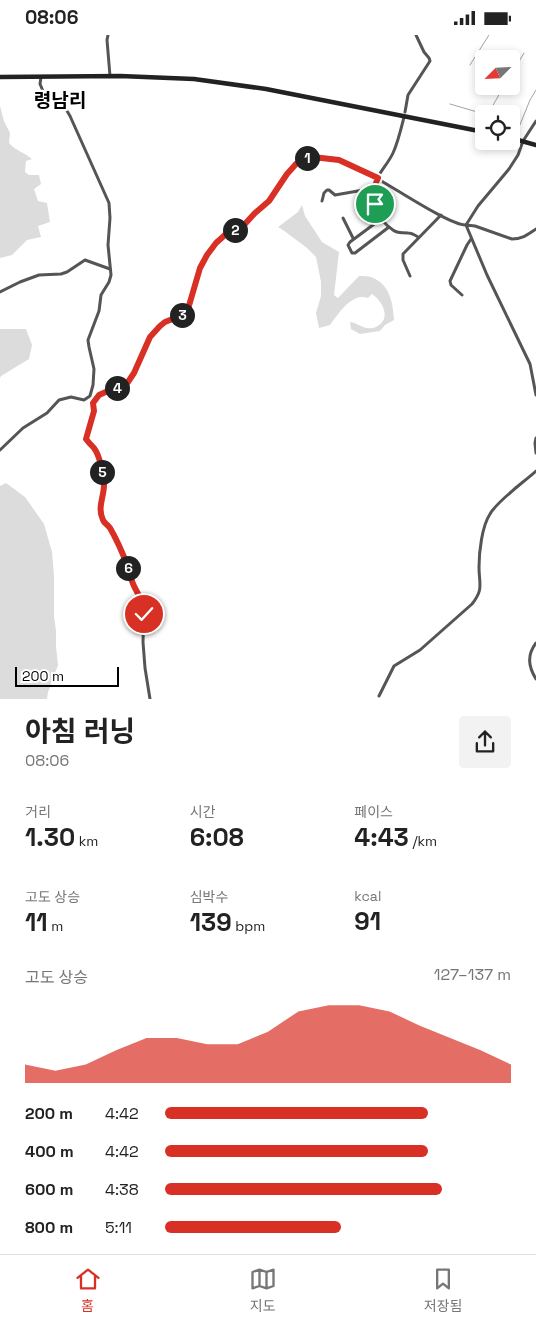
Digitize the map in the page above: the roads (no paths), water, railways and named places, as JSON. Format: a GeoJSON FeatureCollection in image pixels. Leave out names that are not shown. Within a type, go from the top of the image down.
{"type":"FeatureCollection","features":[{"type":"Feature","properties":{"kind":"main road"},"geometry":{"type":"LineString","coordinates":[[0,77],[168,77],[223,82],[405,114],[475,130]]}},
{"type":"Feature","properties":{"kind":"main road"},"geometry":{"type":"LineString","coordinates":[[520,140],[536,145]]}},
{"type":"Feature","properties":{"kind":"street"},"geometry":{"type":"LineString","coordinates":[[108,35],[110,76]]}},
{"type":"Feature","properties":{"kind":"street"},"geometry":{"type":"LineString","coordinates":[[416,35],[430,61],[408,95],[396,148],[375,184],[374,196],[376,210],[389,227],[397,233],[412,234],[418,237]]}},
{"type":"Feature","properties":{"kind":"street"},"geometry":{"type":"LineString","coordinates":[[0,450],[22,428],[47,413],[59,400],[71,397],[84,400],[90,396],[94,385],[94,369],[88,340],[99,311],[101,295],[110,282],[111,275],[108,245],[109,203],[70,116],[64,105],[42,91],[41,77]]}},
{"type":"Feature","properties":{"kind":"street"},"geometry":{"type":"LineString","coordinates":[[466,225],[478,206],[509,169],[518,155],[523,141],[536,121]]}},
{"type":"Feature","properties":{"kind":"street"},"geometry":{"type":"LineString","coordinates":[[150,699],[143,642],[144,606],[114,536],[103,520],[100,507],[104,485],[102,469],[94,449],[86,439],[94,411],[93,403],[99,395],[128,382],[150,337],[165,322],[180,316],[188,309],[200,268],[216,243],[226,234],[244,225],[269,201],[296,164],[313,157],[339,160],[378,178],[457,224],[475,226],[512,239],[526,237],[536,229]]}},
{"type":"Feature","properties":{"kind":"street"},"geometry":{"type":"LineString","coordinates":[[322,201],[327,190],[335,195],[375,189]]}},
{"type":"Feature","properties":{"kind":"street"},"geometry":{"type":"LineString","coordinates":[[410,276],[403,260],[403,254],[441,215]]}},
{"type":"Feature","properties":{"kind":"street"},"geometry":{"type":"LineString","coordinates":[[343,218],[353,238]]}},
{"type":"Feature","properties":{"kind":"street"},"geometry":{"type":"LineString","coordinates":[[382,219],[353,238],[348,245],[352,253],[355,253],[389,227]]}},
{"type":"Feature","properties":{"kind":"street"},"geometry":{"type":"LineString","coordinates":[[466,225],[500,305],[530,364],[536,395]]}},
{"type":"Feature","properties":{"kind":"street"},"geometry":{"type":"LineString","coordinates":[[462,295],[451,285],[450,281],[471,239]]}},
{"type":"Feature","properties":{"kind":"street"},"geometry":{"type":"LineString","coordinates":[[0,292],[38,275],[61,275],[85,260],[110,269]]}},
{"type":"Feature","properties":{"kind":"street"},"geometry":{"type":"LineString","coordinates":[[536,437],[536,453]]}},
{"type":"Feature","properties":{"kind":"street"},"geometry":{"type":"LineString","coordinates":[[379,697],[394,666],[420,650],[479,596],[479,567],[482,539],[489,515],[494,507],[536,471]]}},
{"type":"Feature","properties":{"kind":"street"},"geometry":{"type":"LineString","coordinates":[[536,643],[530,653],[529,661],[531,671],[536,679]]}},
{"type":"Feature","properties":{"kind":"waterway"},"geometry":{"type":"LineString","coordinates":[[470,65],[489,35]]}},
{"type":"Feature","properties":{"kind":"waterway"},"geometry":{"type":"LineString","coordinates":[[520,60],[524,53]]}},
{"type":"Feature","properties":{"kind":"waterway"},"geometry":{"type":"LineString","coordinates":[[520,125],[536,90]]}},
{"type":"Feature","properties":{"kind":"waterway"},"geometry":{"type":"LineString","coordinates":[[493,105],[499,95]]}},
{"type":"Feature","properties":{"kind":"waterway"},"geometry":{"type":"LineString","coordinates":[[450,104],[475,111]]}},
{"type":"Feature","properties":{"kind":"district","name":"령남리"},"geometry":{"type":"Point","coordinates":[60,100]}}]}
